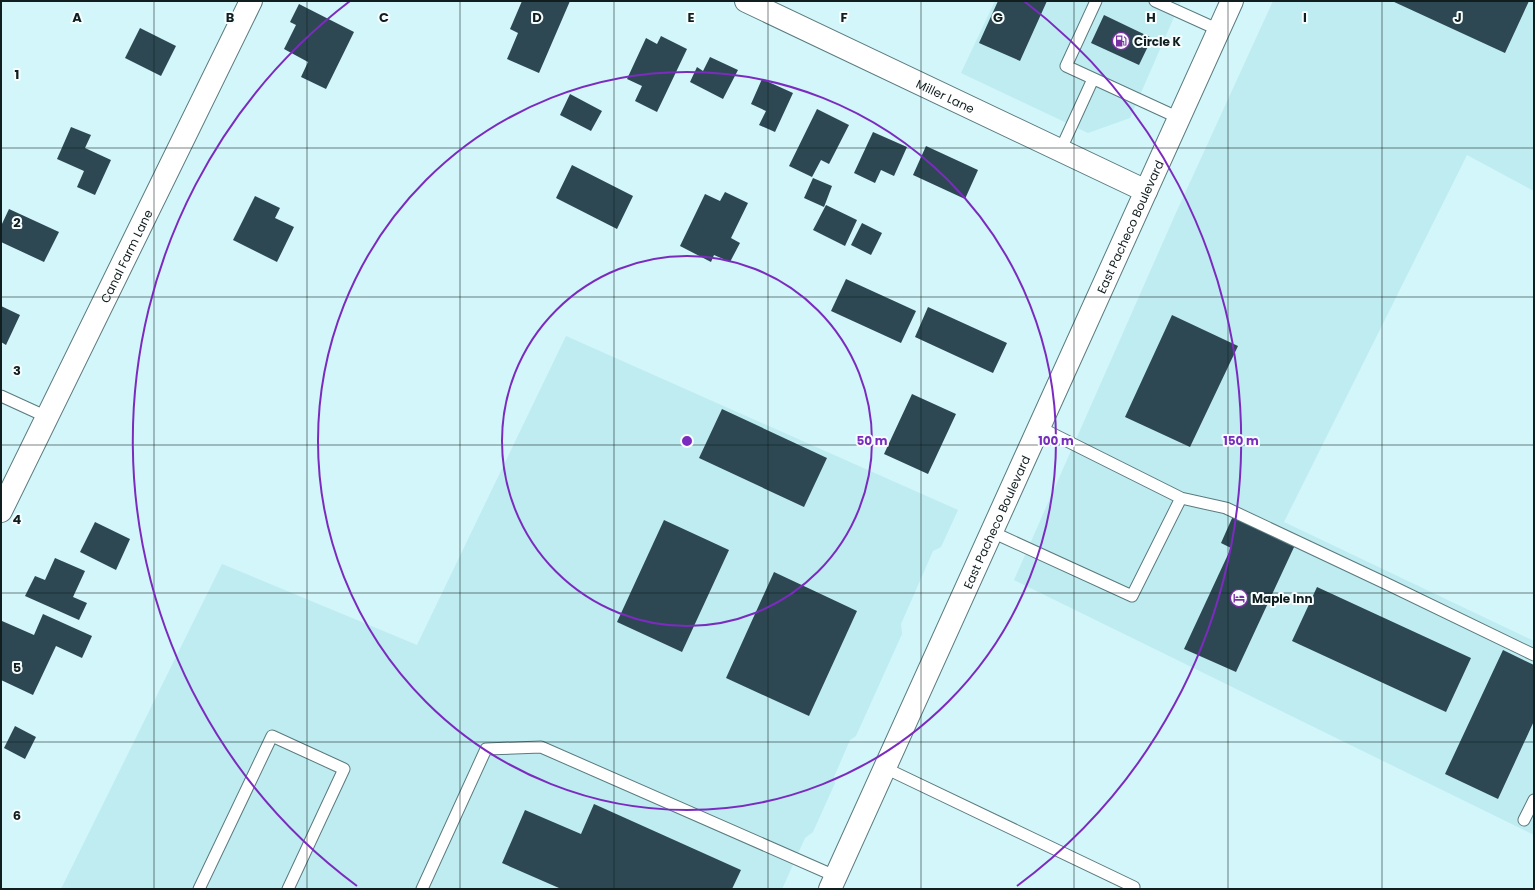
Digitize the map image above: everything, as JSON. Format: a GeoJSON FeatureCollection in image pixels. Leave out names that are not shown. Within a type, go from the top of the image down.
{"type":"FeatureCollection","features":[{"type":"Feature","properties":{"kind":"main road","name":"Canal Farm Lane"},"geometry":{"type":"LineString","coordinates":[[1,511],[251,1]]}},
{"type":"Feature","properties":{"kind":"main road","name":"Miller Lane"},"geometry":{"type":"LineString","coordinates":[[746,1],[1060,151],[1146,190]]}},
{"type":"Feature","properties":{"kind":"main road","name":"East Pacheco Boulevard"},"geometry":{"type":"LineString","coordinates":[[833,882],[1232,1]]}},
{"type":"Feature","properties":{"kind":"lane"},"geometry":{"type":"LineString","coordinates":[[1096,1],[1066,66],[1179,118]]}},
{"type":"Feature","properties":{"kind":"lane"},"geometry":{"type":"LineString","coordinates":[[1155,1],[1219,30]]}},
{"type":"Feature","properties":{"kind":"lane"},"geometry":{"type":"LineString","coordinates":[[1060,151],[1093,78]]}},
{"type":"Feature","properties":{"kind":"lane"},"geometry":{"type":"LineString","coordinates":[[1,396],[48,416]]}},
{"type":"Feature","properties":{"kind":"lane"},"geometry":{"type":"LineString","coordinates":[[1039,427],[1182,498],[1226,508],[1534,655]]}},
{"type":"Feature","properties":{"kind":"lane"},"geometry":{"type":"LineString","coordinates":[[992,532],[1132,596],[1182,498]]}},
{"type":"Feature","properties":{"kind":"lane"},"geometry":{"type":"LineString","coordinates":[[199,889],[272,736],[344,770],[288,889]]}},
{"type":"Feature","properties":{"kind":"lane"},"geometry":{"type":"LineString","coordinates":[[422,889],[486,749],[541,747],[833,882]]}},
{"type":"Feature","properties":{"kind":"lane"},"geometry":{"type":"LineString","coordinates":[[885,768],[1134,887]]}},
{"type":"Feature","properties":{"kind":"lane"},"geometry":{"type":"LineString","coordinates":[[1524,820],[1534,800]]}},
{"type":"Feature","properties":{"kind":"shaded area"},"geometry":{"type":"Polygon","coordinates":[[[995,1],[1181,1],[1130,118],[1088,133],[961,73],[995,1]]]}},
{"type":"Feature","properties":{"kind":"shaded area"},"geometry":{"type":"Polygon","coordinates":[[[1273,1],[1534,1],[1534,191],[1467,155],[1284,522],[1534,641],[1534,835],[1014,580],[1175,215],[1273,1]]]}},
{"type":"Feature","properties":{"kind":"shaded area"},"geometry":{"type":"Polygon","coordinates":[[[566,336],[958,510],[941,547],[933,551],[901,624],[902,634],[856,736],[850,740],[834,777],[835,783],[813,832],[805,838],[783,889],[61,889],[222,564],[417,645],[566,336]]]}},
{"type":"Feature","properties":{"kind":"building"},"geometry":{"type":"Polygon","coordinates":[[[522,1],[570,1],[539,73],[507,59],[518,33],[510,29],[522,1]]]}},
{"type":"Feature","properties":{"kind":"building"},"geometry":{"type":"Polygon","coordinates":[[[998,1],[1047,1],[1020,61],[979,43],[998,1]]]}},
{"type":"Feature","properties":{"kind":"building"},"geometry":{"type":"Polygon","coordinates":[[[1392,1],[1529,1],[1505,53],[1392,1]]]}},
{"type":"Feature","properties":{"kind":"building"},"geometry":{"type":"Polygon","coordinates":[[[299,4],[354,32],[326,89],[301,77],[308,62],[284,49],[296,25],[290,22],[299,4]]]}},
{"type":"Feature","properties":{"kind":"building"},"geometry":{"type":"Polygon","coordinates":[[[1104,15],[1152,38],[1139,65],[1091,43],[1104,15]]]}},
{"type":"Feature","properties":{"kind":"building"},"geometry":{"type":"Polygon","coordinates":[[[140,28],[176,46],[161,76],[125,58],[140,28]]]}},
{"type":"Feature","properties":{"kind":"building"},"geometry":{"type":"Polygon","coordinates":[[[661,36],[687,49],[657,112],[635,101],[642,86],[627,79],[646,38],[657,44],[661,36]]]}},
{"type":"Feature","properties":{"kind":"building"},"geometry":{"type":"Polygon","coordinates":[[[710,57],[738,70],[723,99],[690,82],[697,67],[703,71],[710,57]]]}},
{"type":"Feature","properties":{"kind":"building"},"geometry":{"type":"Polygon","coordinates":[[[762,79],[793,93],[775,132],[759,125],[766,111],[751,104],[762,79]]]}},
{"type":"Feature","properties":{"kind":"building"},"geometry":{"type":"Polygon","coordinates":[[[570,94],[602,111],[591,131],[560,115],[570,94]]]}},
{"type":"Feature","properties":{"kind":"building"},"geometry":{"type":"Polygon","coordinates":[[[817,109],[849,125],[829,164],[821,160],[812,177],[789,166],[817,109]]]}},
{"type":"Feature","properties":{"kind":"building"},"geometry":{"type":"Polygon","coordinates":[[[71,127],[91,135],[85,148],[111,160],[95,195],[77,187],[84,171],[57,159],[71,127]]]}},
{"type":"Feature","properties":{"kind":"building"},"geometry":{"type":"Polygon","coordinates":[[[873,132],[907,147],[894,176],[881,170],[875,183],[854,173],[873,132]]]}},
{"type":"Feature","properties":{"kind":"building"},"geometry":{"type":"Polygon","coordinates":[[[926,146],[978,170],[965,199],[913,175],[926,146]]]}},
{"type":"Feature","properties":{"kind":"building"},"geometry":{"type":"Polygon","coordinates":[[[572,165],[633,196],[617,229],[556,198],[572,165]]]}},
{"type":"Feature","properties":{"kind":"building"},"geometry":{"type":"Polygon","coordinates":[[[813,178],[832,186],[824,207],[804,198],[813,178]]]}},
{"type":"Feature","properties":{"kind":"building"},"geometry":{"type":"Polygon","coordinates":[[[725,192],[748,203],[731,238],[740,243],[730,262],[714,255],[711,262],[680,246],[705,194],[720,201],[725,192]]]}},
{"type":"Feature","properties":{"kind":"building"},"geometry":{"type":"Polygon","coordinates":[[[255,196],[280,208],[275,218],[294,227],[277,262],[233,240],[255,196]]]}},
{"type":"Feature","properties":{"kind":"building"},"geometry":{"type":"Polygon","coordinates":[[[826,205],[857,220],[845,246],[813,230],[826,205]]]}},
{"type":"Feature","properties":{"kind":"building"},"geometry":{"type":"Polygon","coordinates":[[[9,209],[59,232],[44,262],[1,242],[1,226],[9,209]]]}},
{"type":"Feature","properties":{"kind":"building"},"geometry":{"type":"Polygon","coordinates":[[[862,223],[882,233],[871,255],[851,245],[862,223]]]}},
{"type":"Feature","properties":{"kind":"building"},"geometry":{"type":"Polygon","coordinates":[[[846,279],[916,311],[901,343],[831,311],[846,279]]]}},
{"type":"Feature","properties":{"kind":"building"},"geometry":{"type":"Polygon","coordinates":[[[1,306],[20,315],[6,345],[1,342],[1,306]]]}},
{"type":"Feature","properties":{"kind":"building"},"geometry":{"type":"Polygon","coordinates":[[[928,307],[1007,343],[993,373],[915,337],[928,307]]]}},
{"type":"Feature","properties":{"kind":"building"},"geometry":{"type":"Polygon","coordinates":[[[1172,315],[1238,346],[1190,447],[1125,417],[1172,315]]]}},
{"type":"Feature","properties":{"kind":"building"},"geometry":{"type":"Polygon","coordinates":[[[912,394],[956,414],[928,474],[884,454],[912,394]]]}},
{"type":"Feature","properties":{"kind":"building"},"geometry":{"type":"Polygon","coordinates":[[[722,409],[827,458],[804,507],[699,458],[722,409]]]}},
{"type":"Feature","properties":{"kind":"building","name":"Maple Inn"},"geometry":{"type":"Polygon","coordinates":[[[1233,516],[1295,545],[1236,672],[1184,649],[1231,548],[1221,543],[1233,516]]]}},
{"type":"Feature","properties":{"kind":"building"},"geometry":{"type":"Polygon","coordinates":[[[664,520],[729,550],[682,652],[617,622],[664,520]]]}},
{"type":"Feature","properties":{"kind":"building"},"geometry":{"type":"Polygon","coordinates":[[[95,522],[130,539],[116,570],[80,552],[95,522]]]}},
{"type":"Feature","properties":{"kind":"building"},"geometry":{"type":"Polygon","coordinates":[[[55,558],[85,571],[73,597],[87,603],[79,620],[25,596],[35,576],[45,580],[55,558]]]}},
{"type":"Feature","properties":{"kind":"building"},"geometry":{"type":"Polygon","coordinates":[[[774,572],[857,611],[809,716],[726,678],[774,572]]]}},
{"type":"Feature","properties":{"kind":"building"},"geometry":{"type":"Polygon","coordinates":[[[1317,587],[1471,658],[1446,712],[1292,641],[1317,587]]]}},
{"type":"Feature","properties":{"kind":"building"},"geometry":{"type":"Polygon","coordinates":[[[43,614],[92,636],[82,658],[56,646],[33,695],[1,680],[1,624],[2,621],[34,635],[43,614]]]}},
{"type":"Feature","properties":{"kind":"building"},"geometry":{"type":"Polygon","coordinates":[[[1503,650],[1534,665],[1534,721],[1498,799],[1445,774],[1503,650]]]}},
{"type":"Feature","properties":{"kind":"building"},"geometry":{"type":"Polygon","coordinates":[[[15,726],[36,737],[25,759],[4,748],[15,726]]]}},
{"type":"Feature","properties":{"kind":"building"},"geometry":{"type":"Polygon","coordinates":[[[594,804],[741,870],[732,889],[558,889],[559,888],[502,863],[525,810],[581,834],[594,804]]]}},
{"type":"Feature","properties":{"kind":"place","name":"Circle K"},"geometry":{"type":"Point","coordinates":[1121,41]}},
{"type":"Feature","properties":{"kind":"place","name":"Maple Inn"},"geometry":{"type":"Point","coordinates":[1239,598]}}]}
